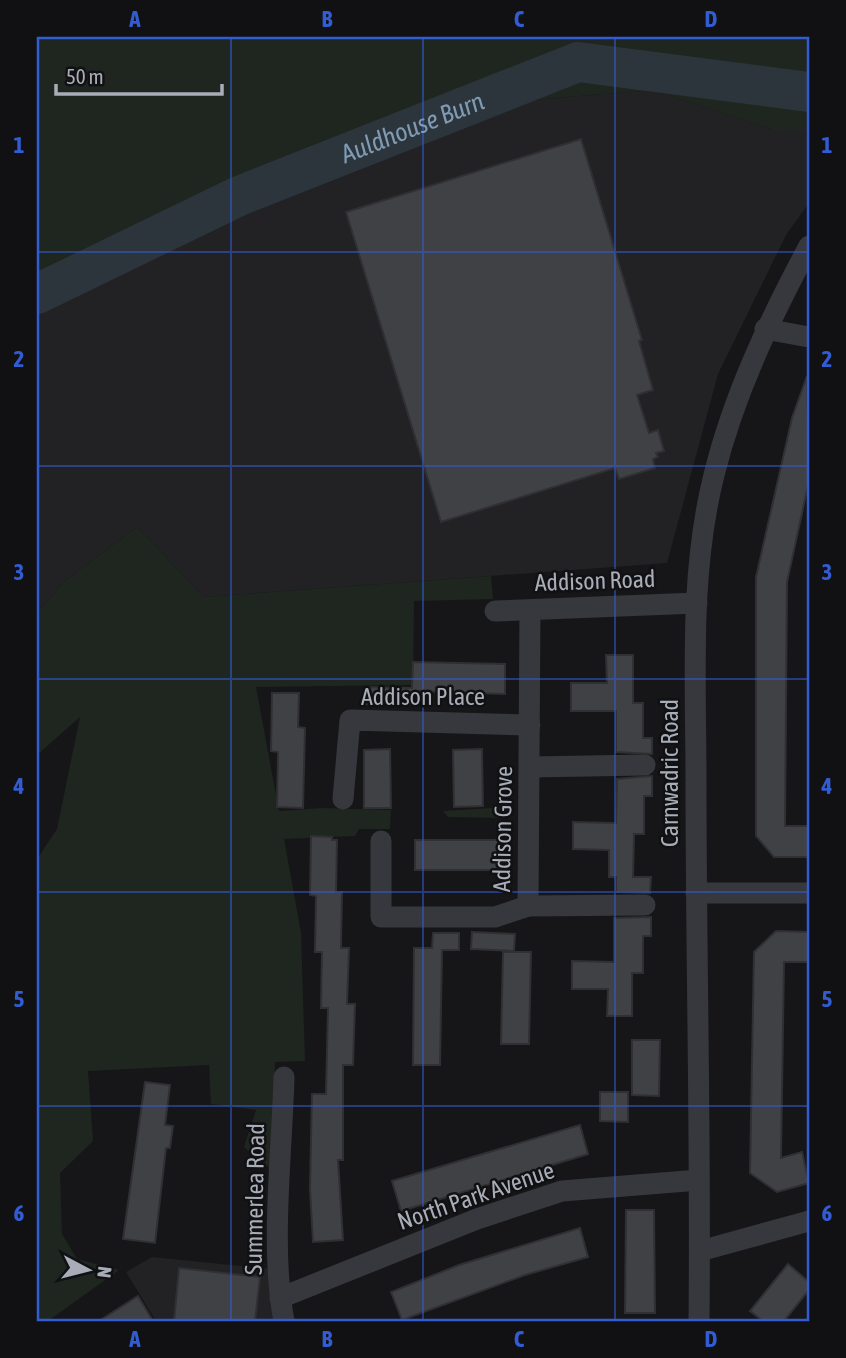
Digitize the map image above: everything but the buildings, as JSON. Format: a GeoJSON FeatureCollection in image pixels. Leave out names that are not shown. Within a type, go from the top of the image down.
{"type":"FeatureCollection","features":[{"type":"Feature","properties":{"kind":"street","name":"Carnwadric Road"},"geometry":{"type":"LineString","coordinates":[[699,1321],[696,893],[698,561],[714,475],[734,410],[765,329],[809,246]]}},
{"type":"Feature","properties":{"kind":"street"},"geometry":{"type":"LineString","coordinates":[[765,329],[809,337]]}},
{"type":"Feature","properties":{"kind":"street","name":"Addison Road"},"geometry":{"type":"LineString","coordinates":[[495,611],[697,603]]}},
{"type":"Feature","properties":{"kind":"street","name":"Addison Grove"},"geometry":{"type":"LineString","coordinates":[[381,841],[381,917],[495,917],[528,906],[530,610]]}},
{"type":"Feature","properties":{"kind":"street","name":"Addison Place"},"geometry":{"type":"LineString","coordinates":[[343,799],[350,720],[530,725]]}},
{"type":"Feature","properties":{"kind":"street"},"geometry":{"type":"LineString","coordinates":[[530,767],[645,765]]}},
{"type":"Feature","properties":{"kind":"street"},"geometry":{"type":"LineString","coordinates":[[696,893],[809,893]]}},
{"type":"Feature","properties":{"kind":"street"},"geometry":{"type":"LineString","coordinates":[[528,906],[645,905]]}},
{"type":"Feature","properties":{"kind":"street","name":"Summerlea Road"},"geometry":{"type":"LineString","coordinates":[[284,1077],[280,1298],[284,1321]]}},
{"type":"Feature","properties":{"kind":"street","name":"North Park Avenue"},"geometry":{"type":"LineString","coordinates":[[280,1298],[477,1219],[562,1191],[699,1180]]}},
{"type":"Feature","properties":{"kind":"street"},"geometry":{"type":"LineString","coordinates":[[700,1251],[809,1221]]}},
{"type":"Feature","properties":{"kind":"shaded area"},"geometry":{"type":"Polygon","coordinates":[[[37,37],[809,37],[809,130],[773,130],[653,90],[531,100],[37,298],[37,37]]]}},
{"type":"Feature","properties":{"kind":"shaded area"},"geometry":{"type":"Polygon","coordinates":[[[653,90],[773,130],[809,130],[809,203],[786,235],[718,374],[667,563],[204,597],[137,527],[66,580],[37,612],[37,298],[531,100],[653,90]]]}},
{"type":"Feature","properties":{"kind":"shaded area"},"geometry":{"type":"Polygon","coordinates":[[[137,527],[204,597],[491,576],[493,599],[414,601],[413,685],[256,687],[279,811],[321,808],[391,810],[390,829],[359,829],[355,836],[284,839],[301,933],[305,1061],[275,1062],[272,1170],[244,1147],[256,1110],[211,1104],[209,1065],[88,1071],[93,1141],[60,1173],[62,1234],[77,1259],[119,1270],[48,1321],[37,1321],[37,859],[57,829],[80,717],[37,755],[37,612],[66,580],[137,527]]]}},
{"type":"Feature","properties":{"kind":"shaded area"},"geometry":{"type":"Polygon","coordinates":[[[507,807],[501,818],[448,817],[443,811],[507,807]]]}},
{"type":"Feature","properties":{"kind":"shaded area"},"geometry":{"type":"Polygon","coordinates":[[[152,1257],[272,1269],[276,1321],[156,1321],[126,1272],[152,1257]]]}},
{"type":"Feature","properties":{"kind":"waterway","name":"Auldhouse Burn"},"geometry":{"type":"LineString","coordinates":[[37,294],[239,196],[578,62],[809,92]]}}]}
